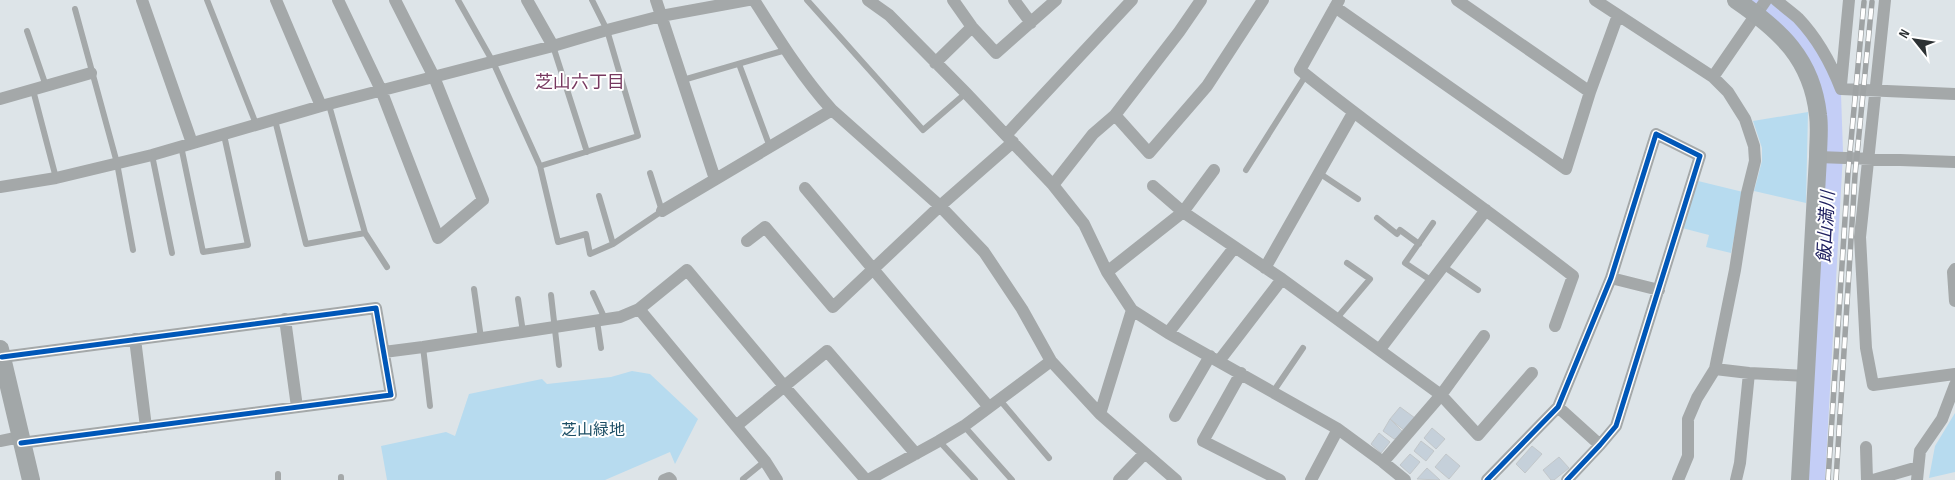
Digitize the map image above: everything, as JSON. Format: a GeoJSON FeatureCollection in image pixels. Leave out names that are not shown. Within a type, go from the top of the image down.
{"type":"FeatureCollection","features":[{"type":"Feature","properties":{"kind":"street"},"geometry":{"type":"LineString","coordinates":[[142,0],[186,145]]}},
{"type":"Feature","properties":{"kind":"street"},"geometry":{"type":"LineString","coordinates":[[276,0],[325,105]]}},
{"type":"Feature","properties":{"kind":"street"},"geometry":{"type":"LineString","coordinates":[[338,0],[381,90],[438,238],[483,200],[434,77],[395,0]]}},
{"type":"Feature","properties":{"kind":"street"},"geometry":{"type":"LineString","coordinates":[[527,0],[553,46]]}},
{"type":"Feature","properties":{"kind":"street"},"geometry":{"type":"LineString","coordinates":[[656,0],[715,179]]}},
{"type":"Feature","properties":{"kind":"street"},"geometry":{"type":"LineString","coordinates":[[754,0],[786,50],[832,110],[940,206],[984,252],[1022,309],[1051,361],[1100,414],[1176,480]]}},
{"type":"Feature","properties":{"kind":"street"},"geometry":{"type":"LineString","coordinates":[[868,0],[888,15],[1010,138],[1053,185],[1084,224],[1107,272],[1132,310],[1338,430],[1383,462],[1391,476],[1405,480]]}},
{"type":"Feature","properties":{"kind":"street"},"geometry":{"type":"LineString","coordinates":[[953,0],[972,27],[996,53],[1056,0]]}},
{"type":"Feature","properties":{"kind":"street"},"geometry":{"type":"LineString","coordinates":[[1014,0],[1031,23]]}},
{"type":"Feature","properties":{"kind":"street"},"geometry":{"type":"LineString","coordinates":[[747,241],[765,227],[833,307],[1010,138],[1132,0]]}},
{"type":"Feature","properties":{"kind":"street"},"geometry":{"type":"LineString","coordinates":[[1053,185],[1093,134],[1115,115],[1179,32],[1201,0]]}},
{"type":"Feature","properties":{"kind":"street"},"geometry":{"type":"LineString","coordinates":[[1115,115],[1149,153],[1207,86],[1263,0]]}},
{"type":"Feature","properties":{"kind":"street"},"geometry":{"type":"LineString","coordinates":[[1457,0],[1590,92]]}},
{"type":"Feature","properties":{"kind":"street"},"geometry":{"type":"LineString","coordinates":[[1595,0],[1712,77],[1728,92],[1741,112],[1754,146],[1755,161],[1747,193],[1735,270],[1715,369],[1697,398],[1688,419],[1688,456],[1678,480]]}},
{"type":"Feature","properties":{"kind":"street"},"geometry":{"type":"LineString","coordinates":[[1736,0],[1760,7],[1803,64],[1811,78],[1826,158],[1806,376],[1800,480]]}},
{"type":"Feature","properties":{"kind":"street"},"geometry":{"type":"LineString","coordinates":[[1776,0],[1798,18],[1822,50],[1833,67],[1841,89]]}},
{"type":"Feature","properties":{"kind":"street"},"geometry":{"type":"LineString","coordinates":[[1841,89],[1850,0]]}},
{"type":"Feature","properties":{"kind":"street"},"geometry":{"type":"LineString","coordinates":[[1885,0],[1860,238],[1866,348],[1873,385],[1955,374]]}},
{"type":"Feature","properties":{"kind":"street"},"geometry":{"type":"LineString","coordinates":[[0,187],[56,178],[152,155],[325,105],[493,62],[607,30],[661,16],[740,1]]}},
{"type":"Feature","properties":{"kind":"street"},"geometry":{"type":"LineString","coordinates":[[1555,326],[1573,276],[1353,113],[1300,70],[1337,3],[1566,169],[1590,92],[1618,15]]}},
{"type":"Feature","properties":{"kind":"street"},"geometry":{"type":"LineString","coordinates":[[1712,77],[1760,7]]}},
{"type":"Feature","properties":{"kind":"street"},"geometry":{"type":"LineString","coordinates":[[936,63],[972,27]]}},
{"type":"Feature","properties":{"kind":"street"},"geometry":{"type":"LineString","coordinates":[[0,99],[91,73]]}},
{"type":"Feature","properties":{"kind":"street"},"geometry":{"type":"LineString","coordinates":[[1841,89],[1874,92],[1955,94]]}},
{"type":"Feature","properties":{"kind":"street"},"geometry":{"type":"LineString","coordinates":[[662,211],[832,110]]}},
{"type":"Feature","properties":{"kind":"street"},"geometry":{"type":"LineString","coordinates":[[1266,268],[1353,113]]}},
{"type":"Feature","properties":{"kind":"street"},"geometry":{"type":"LineString","coordinates":[[1487,480],[1558,407],[1611,278],[1656,134],[1700,156],[1616,426],[1566,480]]}},
{"type":"Feature","properties":{"kind":"street"},"geometry":{"type":"LineString","coordinates":[[1826,158],[1955,162]]}},
{"type":"Feature","properties":{"kind":"street"},"geometry":{"type":"LineString","coordinates":[[1107,272],[1183,212],[1214,170]]}},
{"type":"Feature","properties":{"kind":"street"},"geometry":{"type":"LineString","coordinates":[[1153,186],[1183,212],[1282,279],[1442,395],[1478,435],[1532,373]]}},
{"type":"Feature","properties":{"kind":"street"},"geometry":{"type":"LineString","coordinates":[[805,188],[873,270],[994,403]]}},
{"type":"Feature","properties":{"kind":"street"},"geometry":{"type":"LineString","coordinates":[[1380,349],[1486,210]]}},
{"type":"Feature","properties":{"kind":"street"},"geometry":{"type":"LineString","coordinates":[[1168,332],[1234,248]]}},
{"type":"Feature","properties":{"kind":"street"},"geometry":{"type":"LineString","coordinates":[[1955,269],[1953,272],[1955,301]]}},
{"type":"Feature","properties":{"kind":"street"},"geometry":{"type":"LineString","coordinates":[[384,352],[620,317],[639,309],[687,270],[784,386],[867,480],[939,442],[964,426],[1051,361]]}},
{"type":"Feature","properties":{"kind":"street"},"geometry":{"type":"LineString","coordinates":[[1611,278],[1659,290]]}},
{"type":"Feature","properties":{"kind":"street"},"geometry":{"type":"LineString","coordinates":[[1175,416],[1214,358],[1282,279]]}},
{"type":"Feature","properties":{"kind":"street"},"geometry":{"type":"LineString","coordinates":[[0,441],[21,440],[146,427],[391,395],[376,308],[136,339],[2,361],[21,440],[31,480]]}},
{"type":"Feature","properties":{"kind":"street"},"geometry":{"type":"LineString","coordinates":[[639,309],[765,461],[777,480]]}},
{"type":"Feature","properties":{"kind":"street"},"geometry":{"type":"LineString","coordinates":[[1100,414],[1132,310]]}},
{"type":"Feature","properties":{"kind":"street"},"geometry":{"type":"LineString","coordinates":[[286,319],[297,407]]}},
{"type":"Feature","properties":{"kind":"street"},"geometry":{"type":"LineString","coordinates":[[1383,462],[1442,395],[1484,336]]}},
{"type":"Feature","properties":{"kind":"street"},"geometry":{"type":"LineString","coordinates":[[136,339],[146,427]]}},
{"type":"Feature","properties":{"kind":"street"},"geometry":{"type":"LineString","coordinates":[[736,426],[827,351],[916,454]]}},
{"type":"Feature","properties":{"kind":"street"},"geometry":{"type":"LineString","coordinates":[[1715,369],[1806,376]]}},
{"type":"Feature","properties":{"kind":"street"},"geometry":{"type":"LineString","coordinates":[[1736,480],[1740,463],[1748,373]]}},
{"type":"Feature","properties":{"kind":"street"},"geometry":{"type":"LineString","coordinates":[[1241,374],[1203,441],[1280,480]]}},
{"type":"Feature","properties":{"kind":"street"},"geometry":{"type":"LineString","coordinates":[[1917,480],[1920,451],[1942,419],[1955,385]]}},
{"type":"Feature","properties":{"kind":"street"},"geometry":{"type":"LineString","coordinates":[[1558,407],[1600,445]]}},
{"type":"Feature","properties":{"kind":"street"},"geometry":{"type":"LineString","coordinates":[[1311,480],[1338,430]]}},
{"type":"Feature","properties":{"kind":"street"},"geometry":{"type":"LineString","coordinates":[[1866,447],[1867,480]]}},
{"type":"Feature","properties":{"kind":"street"},"geometry":{"type":"LineString","coordinates":[[1119,480],[1145,454]]}},
{"type":"Feature","properties":{"kind":"street"},"geometry":{"type":"LineString","coordinates":[[1873,480],[1918,467]]}},
{"type":"Feature","properties":{"kind":"street"},"geometry":{"type":"LineString","coordinates":[[664,480],[668,478],[671,480]]}},
{"type":"Feature","properties":{"kind":"lane"},"geometry":{"type":"LineString","coordinates":[[207,0],[256,124]]}},
{"type":"Feature","properties":{"kind":"lane"},"geometry":{"type":"LineString","coordinates":[[458,0],[493,62],[540,166],[558,242],[586,234],[590,254],[613,244],[662,211],[650,173]]}},
{"type":"Feature","properties":{"kind":"lane"},"geometry":{"type":"LineString","coordinates":[[540,166],[638,136],[607,30],[592,0]]}},
{"type":"Feature","properties":{"kind":"lane"},"geometry":{"type":"LineString","coordinates":[[807,0],[923,130],[966,93]]}},
{"type":"Feature","properties":{"kind":"lane"},"geometry":{"type":"LineString","coordinates":[[75,9],[117,163],[133,250]]}},
{"type":"Feature","properties":{"kind":"lane"},"geometry":{"type":"LineString","coordinates":[[27,31],[56,178]]}},
{"type":"Feature","properties":{"kind":"lane"},"geometry":{"type":"LineString","coordinates":[[553,46],[588,152]]}},
{"type":"Feature","properties":{"kind":"lane"},"geometry":{"type":"LineString","coordinates":[[683,80],[786,50]]}},
{"type":"Feature","properties":{"kind":"lane"},"geometry":{"type":"LineString","coordinates":[[739,64],[770,147]]}},
{"type":"Feature","properties":{"kind":"lane"},"geometry":{"type":"LineString","coordinates":[[1246,170],[1306,75]]}},
{"type":"Feature","properties":{"kind":"lane"},"geometry":{"type":"LineString","coordinates":[[325,105],[365,234],[387,267]]}},
{"type":"Feature","properties":{"kind":"lane"},"geometry":{"type":"LineString","coordinates":[[275,120],[306,244],[365,234]]}},
{"type":"Feature","properties":{"kind":"lane"},"geometry":{"type":"LineString","coordinates":[[186,145],[203,252],[248,245],[224,134]]}},
{"type":"Feature","properties":{"kind":"lane"},"geometry":{"type":"LineString","coordinates":[[152,155],[172,253]]}},
{"type":"Feature","properties":{"kind":"lane"},"geometry":{"type":"LineString","coordinates":[[1319,173],[1358,199]]}},
{"type":"Feature","properties":{"kind":"lane"},"geometry":{"type":"LineString","coordinates":[[599,196],[613,244]]}},
{"type":"Feature","properties":{"kind":"lane"},"geometry":{"type":"LineString","coordinates":[[1377,218],[1397,234],[1400,230],[1418,244]]}},
{"type":"Feature","properties":{"kind":"lane"},"geometry":{"type":"LineString","coordinates":[[1432,282],[1405,263],[1433,223]]}},
{"type":"Feature","properties":{"kind":"lane"},"geometry":{"type":"LineString","coordinates":[[1337,318],[1370,279],[1347,263]]}},
{"type":"Feature","properties":{"kind":"lane"},"geometry":{"type":"LineString","coordinates":[[1443,266],[1478,290]]}},
{"type":"Feature","properties":{"kind":"lane"},"geometry":{"type":"LineString","coordinates":[[474,289],[481,338]]}},
{"type":"Feature","properties":{"kind":"lane"},"geometry":{"type":"LineString","coordinates":[[593,293],[601,321],[601,348]]}},
{"type":"Feature","properties":{"kind":"lane"},"geometry":{"type":"LineString","coordinates":[[551,295],[559,365]]}},
{"type":"Feature","properties":{"kind":"lane"},"geometry":{"type":"LineString","coordinates":[[518,299],[523,332]]}},
{"type":"Feature","properties":{"kind":"lane"},"geometry":{"type":"LineString","coordinates":[[423,347],[430,406]]}},
{"type":"Feature","properties":{"kind":"lane"},"geometry":{"type":"LineString","coordinates":[[1273,392],[1304,348]]}},
{"type":"Feature","properties":{"kind":"lane"},"geometry":{"type":"LineString","coordinates":[[994,403],[1049,458]]}},
{"type":"Feature","properties":{"kind":"lane"},"geometry":{"type":"LineString","coordinates":[[964,426],[1012,480]]}},
{"type":"Feature","properties":{"kind":"lane"},"geometry":{"type":"LineString","coordinates":[[939,442],[975,480]]}},
{"type":"Feature","properties":{"kind":"lane"},"geometry":{"type":"LineString","coordinates":[[743,479],[765,461]]}},
{"type":"Feature","properties":{"kind":"green space"},"geometry":{"type":"Polygon","coordinates":[[[1808,112],[1806,203],[1754,191],[1762,161],[1762,148],[1753,121],[1808,112]]]}},
{"type":"Feature","properties":{"kind":"green space"},"geometry":{"type":"Polygon","coordinates":[[[1698,181],[1743,192],[1731,253],[1706,247],[1709,235],[1682,228],[1698,181]]]}},
{"type":"Feature","properties":{"kind":"green space","name":"芝山緑地"},"geometry":{"type":"Polygon","coordinates":[[[632,371],[650,374],[698,419],[675,464],[670,452],[605,480],[387,480],[381,446],[446,432],[455,436],[469,394],[542,379],[547,384],[611,377],[632,371]]]}},
{"type":"Feature","properties":{"kind":"green space"},"geometry":{"type":"Polygon","coordinates":[[[1955,413],[1955,472],[1929,478],[1935,446],[1955,413]]]}},
{"type":"Feature","properties":{"kind":"building"},"geometry":{"type":"Polygon","coordinates":[[[1400,407],[1415,418],[1405,431],[1390,419],[1400,407]]]}},
{"type":"Feature","properties":{"kind":"building"},"geometry":{"type":"Polygon","coordinates":[[[1390,419],[1406,435],[1394,439],[1383,431],[1390,419]]]}},
{"type":"Feature","properties":{"kind":"building"},"geometry":{"type":"Polygon","coordinates":[[[1432,428],[1445,439],[1436,449],[1424,438],[1432,428]]]}},
{"type":"Feature","properties":{"kind":"building"},"geometry":{"type":"Polygon","coordinates":[[[1379,433],[1390,442],[1381,453],[1371,444],[1379,433]]]}},
{"type":"Feature","properties":{"kind":"building"},"geometry":{"type":"Polygon","coordinates":[[[1421,441],[1434,451],[1426,461],[1414,451],[1421,441]]]}},
{"type":"Feature","properties":{"kind":"building"},"geometry":{"type":"Polygon","coordinates":[[[1532,446],[1542,454],[1525,473],[1516,464],[1532,446]]]}},
{"type":"Feature","properties":{"kind":"building"},"geometry":{"type":"Polygon","coordinates":[[[1410,454],[1420,462],[1410,474],[1400,465],[1410,454]]]}},
{"type":"Feature","properties":{"kind":"building"},"geometry":{"type":"Polygon","coordinates":[[[1446,454],[1460,466],[1449,479],[1435,467],[1446,454]]]}},
{"type":"Feature","properties":{"kind":"building"},"geometry":{"type":"Polygon","coordinates":[[[1559,457],[1569,468],[1554,480],[1551,480],[1543,470],[1559,457]]]}},
{"type":"Feature","properties":{"kind":"building"},"geometry":{"type":"Polygon","coordinates":[[[1427,468],[1440,480],[1417,479],[1427,468]]]}},
{"type":"Feature","properties":{"kind":"waterway","name":"飯山満川"},"geometry":{"type":"LineString","coordinates":[[1757,0],[1791,27],[1822,75],[1828,94],[1830,153],[1812,480]]}},
{"type":"Feature","properties":{"kind":"railway"},"geometry":{"type":"LineString","coordinates":[[1828,480],[1848,173],[1864,2]]}},
{"type":"Feature","properties":{"kind":"railway"},"geometry":{"type":"LineString","coordinates":[[1836,480],[1855,175],[1872,2]]}},
{"type":"Feature","properties":{"kind":"cycle path"},"geometry":{"type":"LineString","coordinates":[[1487,480],[1558,407],[1611,278],[1656,134],[1700,156],[1616,426],[1567,480]]}},
{"type":"Feature","properties":{"kind":"cycle path"},"geometry":{"type":"LineString","coordinates":[[2,357],[376,308],[391,395],[21,443]]}},
{"type":"Feature","properties":{"kind":"district","name":"芝山六丁目"},"geometry":{"type":"Point","coordinates":[580,82]}}]}
